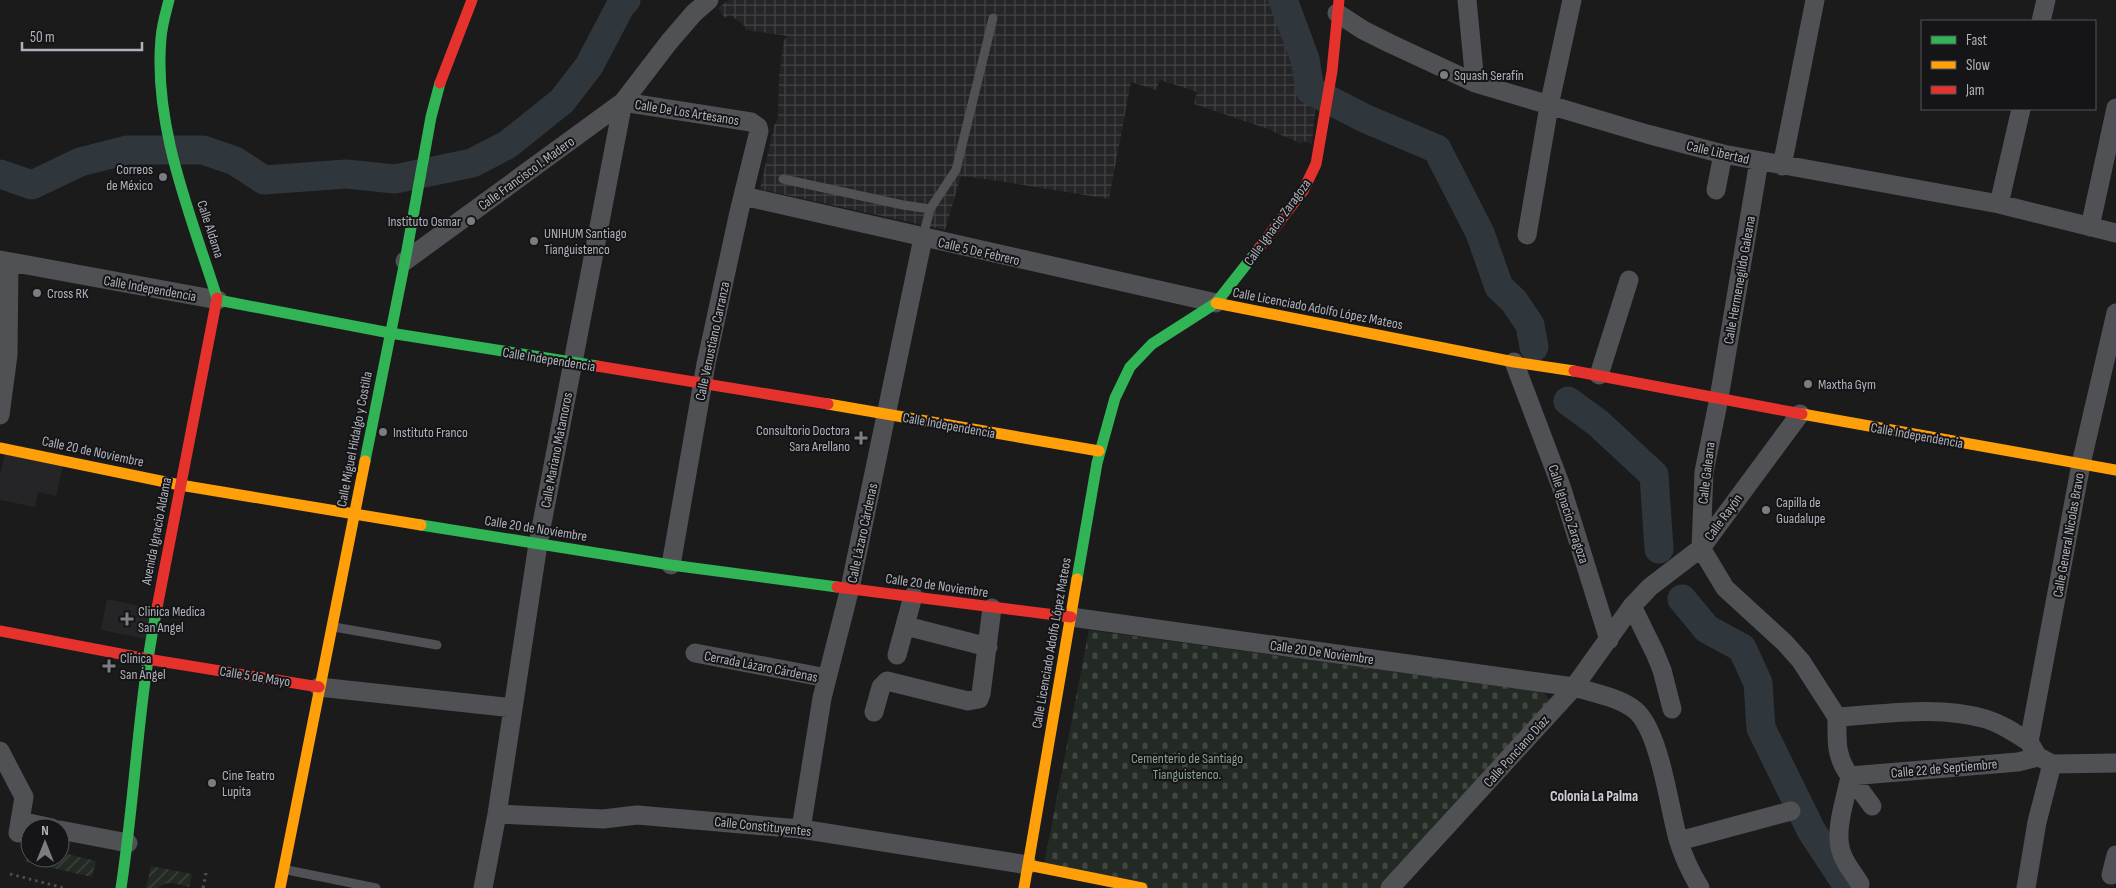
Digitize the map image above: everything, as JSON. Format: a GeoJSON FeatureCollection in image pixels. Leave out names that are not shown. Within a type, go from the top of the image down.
{"type":"FeatureCollection","features":[{"type":"Feature","properties":{"kind":"main road","name":"Calle Aldama"},"geometry":{"type":"LineString","coordinates":[[169,0],[161,37],[161,76],[165,119],[176,167],[218,300]]}},
{"type":"Feature","properties":{"kind":"main road","name":"Calle Miguel Hidalgo y Costilla"},"geometry":{"type":"LineString","coordinates":[[280,888],[440,81],[472,0]]}},
{"type":"Feature","properties":{"kind":"main road","name":"Calle Ignacio Zaragoza"},"geometry":{"type":"LineString","coordinates":[[1216,303],[1303,191],[1316,164],[1332,71],[1338,7]]}},
{"type":"Feature","properties":{"kind":"main road","name":"Calle Independencia"},"geometry":{"type":"LineString","coordinates":[[218,300],[390,333],[887,414],[1099,451]]}},
{"type":"Feature","properties":{"kind":"main road","name":"Avenida Ignacio Aldama"},"geometry":{"type":"LineString","coordinates":[[121,888],[128,843],[147,659],[218,300]]}},
{"type":"Feature","properties":{"kind":"main road","name":"Calle Licenciado Adolfo López Mateos"},"geometry":{"type":"LineString","coordinates":[[1024,888],[1099,451],[1115,398],[1130,367],[1152,344],[1216,303],[1514,362],[1599,375],[1719,398]]}},
{"type":"Feature","properties":{"kind":"main road","name":"Calle Independencia"},"geometry":{"type":"LineString","coordinates":[[1719,398],[2116,470]]}},
{"type":"Feature","properties":{"kind":"main road","name":"Calle 20 de Noviembre"},"geometry":{"type":"LineString","coordinates":[[0,448],[180,485],[355,512],[672,566],[1071,617]]}},
{"type":"Feature","properties":{"kind":"main road","name":"Calle 5 de Mayo"},"geometry":{"type":"LineString","coordinates":[[0,631],[147,659],[319,687]]}},
{"type":"Feature","properties":{"kind":"main road"},"geometry":{"type":"LineString","coordinates":[[1028,865],[1142,888]]}},
{"type":"Feature","properties":{"kind":"street"},"geometry":{"type":"LineString","coordinates":[[624,102],[669,42],[694,13],[709,0]]}},
{"type":"Feature","properties":{"kind":"street"},"geometry":{"type":"LineString","coordinates":[[1467,0],[1475,83]]}},
{"type":"Feature","properties":{"kind":"street"},"geometry":{"type":"LineString","coordinates":[[1527,235],[1549,106],[1572,0]]}},
{"type":"Feature","properties":{"kind":"street"},"geometry":{"type":"LineString","coordinates":[[1782,166],[1815,0]]}},
{"type":"Feature","properties":{"kind":"street"},"geometry":{"type":"LineString","coordinates":[[2041,20],[2046,0]]}},
{"type":"Feature","properties":{"kind":"street","name":"Calle Libertad"},"geometry":{"type":"LineString","coordinates":[[1338,7],[1363,30],[1389,43],[1475,83],[1549,106],[1723,154],[1999,204],[2116,232]]}},
{"type":"Feature","properties":{"kind":"street","name":"Calle De Los Artesanos"},"geometry":{"type":"LineString","coordinates":[[624,102],[751,122]]}},
{"type":"Feature","properties":{"kind":"street","name":"Calle Francisco I. Madero"},"geometry":{"type":"LineString","coordinates":[[405,261],[624,102]]}},
{"type":"Feature","properties":{"kind":"street","name":"Calle Mariano Matamoros"},"geometry":{"type":"LineString","coordinates":[[483,888],[497,814],[538,544],[624,102]]}},
{"type":"Feature","properties":{"kind":"street"},"geometry":{"type":"LineString","coordinates":[[2090,227],[2116,108]]}},
{"type":"Feature","properties":{"kind":"street"},"geometry":{"type":"LineString","coordinates":[[1999,204],[2021,110]]}},
{"type":"Feature","properties":{"kind":"street","name":"Calle Venustiano Carranza"},"geometry":{"type":"LineString","coordinates":[[672,566],[702,384],[759,131],[758,127],[751,122]]}},
{"type":"Feature","properties":{"kind":"street"},"geometry":{"type":"LineString","coordinates":[[1716,190],[1723,154]]}},
{"type":"Feature","properties":{"kind":"street","name":"Calle Hermenegildo Galeana"},"geometry":{"type":"LineString","coordinates":[[1719,398],[1759,161]]}},
{"type":"Feature","properties":{"kind":"street","name":"Calle 5 De Febrero"},"geometry":{"type":"LineString","coordinates":[[743,196],[1216,303]]}},
{"type":"Feature","properties":{"kind":"street","name":"Calle Lázaro Cárdenas"},"geometry":{"type":"LineString","coordinates":[[801,829],[827,678],[850,588],[923,238]]}},
{"type":"Feature","properties":{"kind":"street"},"geometry":{"type":"LineString","coordinates":[[0,415],[8,355],[4,261]]}},
{"type":"Feature","properties":{"kind":"street","name":"Calle Independencia"},"geometry":{"type":"LineString","coordinates":[[4,261],[218,300]]}},
{"type":"Feature","properties":{"kind":"street"},"geometry":{"type":"LineString","coordinates":[[1599,375],[1629,280]]}},
{"type":"Feature","properties":{"kind":"street","name":"Calle General Nicolas Bravo"},"geometry":{"type":"LineString","coordinates":[[2026,888],[2037,822],[2040,754],[2081,464],[2116,313]]}},
{"type":"Feature","properties":{"kind":"street","name":"Calle Ignacio Zaragoza"},"geometry":{"type":"LineString","coordinates":[[1514,362],[1561,486],[1609,640]]}},
{"type":"Feature","properties":{"kind":"street","name":"Calle Galeana"},"geometry":{"type":"LineString","coordinates":[[1701,548],[1704,472],[1719,398]]}},
{"type":"Feature","properties":{"kind":"street","name":"Calle Rayón"},"geometry":{"type":"LineString","coordinates":[[1632,606],[1650,587],[1701,548],[1800,414]]}},
{"type":"Feature","properties":{"kind":"street"},"geometry":{"type":"LineString","coordinates":[[1701,548],[1725,588],[1785,642],[1802,661],[1837,717],[1838,755],[1843,766],[1872,806]]}},
{"type":"Feature","properties":{"kind":"street"},"geometry":{"type":"LineString","coordinates":[[897,655],[913,596]]}},
{"type":"Feature","properties":{"kind":"street"},"geometry":{"type":"LineString","coordinates":[[1632,606],[1655,653],[1672,709]]}},
{"type":"Feature","properties":{"kind":"street","name":"Calle Ponciano Díaz"},"geometry":{"type":"LineString","coordinates":[[1390,888],[1574,687],[1632,606]]}},
{"type":"Feature","properties":{"kind":"street"},"geometry":{"type":"LineString","coordinates":[[874,712],[881,687],[887,681],[968,701],[979,699],[988,647],[992,608]]}},
{"type":"Feature","properties":{"kind":"street","name":"Calle 20 De Noviembre"},"geometry":{"type":"LineString","coordinates":[[1071,617],[1574,687]]}},
{"type":"Feature","properties":{"kind":"street"},"geometry":{"type":"LineString","coordinates":[[906,626],[988,647]]}},
{"type":"Feature","properties":{"kind":"street","name":"Cerrada Lázaro Cárdenas"},"geometry":{"type":"LineString","coordinates":[[696,653],[827,678]]}},
{"type":"Feature","properties":{"kind":"street","name":"Calle 5 de Mayo"},"geometry":{"type":"LineString","coordinates":[[319,687],[512,708]]}},
{"type":"Feature","properties":{"kind":"street"},"geometry":{"type":"LineString","coordinates":[[1574,687],[1616,701],[1634,710],[1647,725],[1654,741],[1679,841],[1700,888]]}},
{"type":"Feature","properties":{"kind":"street"},"geometry":{"type":"LineString","coordinates":[[1837,717],[1929,711],[1959,714],[1986,719],[1999,724],[2040,754]]}},
{"type":"Feature","properties":{"kind":"street","name":"Calle 22 de Septiembre"},"geometry":{"type":"LineString","coordinates":[[1850,776],[2018,762],[2040,754],[2116,763]]}},
{"type":"Feature","properties":{"kind":"street"},"geometry":{"type":"LineString","coordinates":[[3,758],[24,796],[21,818]]}},
{"type":"Feature","properties":{"kind":"street"},"geometry":{"type":"LineString","coordinates":[[1850,776],[1839,842],[1846,862],[1860,884]]}},
{"type":"Feature","properties":{"kind":"street"},"geometry":{"type":"LineString","coordinates":[[1679,841],[1791,811]]}},
{"type":"Feature","properties":{"kind":"street","name":"Calle Constituyentes"},"geometry":{"type":"LineString","coordinates":[[497,814],[603,819],[637,815],[801,829],[1028,865]]}},
{"type":"Feature","properties":{"kind":"street"},"geometry":{"type":"LineString","coordinates":[[70,832],[128,843]]}},
{"type":"Feature","properties":{"kind":"street"},"geometry":{"type":"LineString","coordinates":[[2111,875],[2116,856]]}},
{"type":"Feature","properties":{"kind":"lane"},"geometry":{"type":"LineString","coordinates":[[923,238],[930,209],[956,170],[993,18]]}},
{"type":"Feature","properties":{"kind":"lane"},"geometry":{"type":"LineString","coordinates":[[783,179],[930,209]]}},
{"type":"Feature","properties":{"kind":"lane"},"geometry":{"type":"LineString","coordinates":[[331,627],[437,646]]}},
{"type":"Feature","properties":{"kind":"lane"},"geometry":{"type":"LineString","coordinates":[[284,869],[376,888]]}},
{"type":"Feature","properties":{"kind":"path"},"geometry":{"type":"LineString","coordinates":[[203,888],[206,873]]}},
{"type":"Feature","properties":{"kind":"path"},"geometry":{"type":"LineString","coordinates":[[10,874],[64,888]]}},
{"type":"Feature","properties":{"kind":"shaded area"},"geometry":{"type":"Polygon","coordinates":[[[729,0],[1287,0],[1300,99],[1316,99],[1312,144],[1303,141],[1302,144],[1265,128],[1194,104],[1197,92],[1160,80],[1156,90],[1131,82],[1109,199],[961,176],[945,230],[760,189],[774,126],[778,119],[779,77],[784,40],[788,36],[746,30],[745,26],[730,15],[725,18],[718,8],[729,0]]]}},
{"type":"Feature","properties":{"kind":"shaded area"},"geometry":{"type":"Polygon","coordinates":[[[5,453],[63,465],[56,496],[38,492],[35,507],[0,500],[0,475],[5,453]]]}},
{"type":"Feature","properties":{"kind":"shaded area","name":"Clinica Medica San Angel"},"geometry":{"type":"Polygon","coordinates":[[[107,599],[154,609],[147,639],[101,630],[107,599]]]}},
{"type":"Feature","properties":{"kind":"green space","name":"Cementerio de Santiago Tianguistenco."},"geometry":{"type":"Polygon","coordinates":[[[1089,630],[1543,692],[1552,702],[1386,888],[1130,888],[1043,870],[1089,630]]]}},
{"type":"Feature","properties":{"kind":"green space"},"geometry":{"type":"Polygon","coordinates":[[[70,854],[96,861],[92,877],[52,868],[70,868],[70,854]]]}},
{"type":"Feature","properties":{"kind":"green space"},"geometry":{"type":"Polygon","coordinates":[[[151,866],[192,874],[189,887],[169,883],[158,888],[146,888],[151,866]]]}},
{"type":"Feature","properties":{"kind":"waterway"},"geometry":{"type":"LineString","coordinates":[[0,174],[32,185],[80,162],[127,150],[203,150],[235,161],[264,180],[346,174],[395,179],[472,163],[507,145],[562,101],[589,66],[621,5],[626,0]]}},
{"type":"Feature","properties":{"kind":"waterway"},"geometry":{"type":"LineString","coordinates":[[1283,0],[1305,59],[1310,90],[1364,118],[1437,149],[1480,233],[1499,287],[1514,301],[1530,325],[1534,347]]}},
{"type":"Feature","properties":{"kind":"waterway"},"geometry":{"type":"LineString","coordinates":[[1568,401],[1598,423],[1654,475],[1659,549]]}},
{"type":"Feature","properties":{"kind":"waterway"},"geometry":{"type":"LineString","coordinates":[[1682,599],[1707,629],[1742,648],[1758,683],[1761,728],[1811,830],[1849,888]]}},
{"type":"Feature","properties":{"kind":"traffic: fast"},"geometry":{"type":"LineString","coordinates":[[169,0],[161,38],[160,71],[168,137],[186,203],[217,298]]}},
{"type":"Feature","properties":{"kind":"traffic: fast"},"geometry":{"type":"LineString","coordinates":[[365,461],[405,261],[431,117],[440,83]]}},
{"type":"Feature","properties":{"kind":"traffic: fast"},"geometry":{"type":"LineString","coordinates":[[1077,579],[1097,463],[1115,398],[1130,367],[1152,344],[1216,303],[1260,247]]}},
{"type":"Feature","properties":{"kind":"traffic: fast"},"geometry":{"type":"LineString","coordinates":[[218,300],[390,333],[597,366]]}},
{"type":"Feature","properties":{"kind":"traffic: fast"},"geometry":{"type":"LineString","coordinates":[[421,525],[671,565],[837,587]]}},
{"type":"Feature","properties":{"kind":"traffic: fast"},"geometry":{"type":"LineString","coordinates":[[121,888],[145,682],[156,613]]}},
{"type":"Feature","properties":{"kind":"traffic: slow"},"geometry":{"type":"LineString","coordinates":[[1216,303],[1514,362],[1574,371]]}},
{"type":"Feature","properties":{"kind":"traffic: slow"},"geometry":{"type":"LineString","coordinates":[[828,404],[1099,451]]}},
{"type":"Feature","properties":{"kind":"traffic: slow"},"geometry":{"type":"LineString","coordinates":[[1802,414],[2116,470]]}},
{"type":"Feature","properties":{"kind":"traffic: slow"},"geometry":{"type":"LineString","coordinates":[[0,448],[180,485],[421,525]]}},
{"type":"Feature","properties":{"kind":"traffic: slow"},"geometry":{"type":"LineString","coordinates":[[280,888],[365,461]]}},
{"type":"Feature","properties":{"kind":"traffic: slow"},"geometry":{"type":"LineString","coordinates":[[1024,888],[1077,579]]}},
{"type":"Feature","properties":{"kind":"traffic: slow"},"geometry":{"type":"LineString","coordinates":[[1028,865],[1142,888]]}},
{"type":"Feature","properties":{"kind":"traffic: jam"},"geometry":{"type":"LineString","coordinates":[[440,83],[472,0]]}},
{"type":"Feature","properties":{"kind":"traffic: jam"},"geometry":{"type":"LineString","coordinates":[[1260,247],[1303,191],[1316,164],[1332,71],[1339,0]]}},
{"type":"Feature","properties":{"kind":"traffic: jam"},"geometry":{"type":"LineString","coordinates":[[156,613],[217,298]]}},
{"type":"Feature","properties":{"kind":"traffic: jam"},"geometry":{"type":"LineString","coordinates":[[597,366],[828,404]]}},
{"type":"Feature","properties":{"kind":"traffic: jam"},"geometry":{"type":"LineString","coordinates":[[1574,371],[1802,414]]}},
{"type":"Feature","properties":{"kind":"traffic: jam"},"geometry":{"type":"LineString","coordinates":[[837,587],[1071,617]]}},
{"type":"Feature","properties":{"kind":"traffic: jam"},"geometry":{"type":"LineString","coordinates":[[0,631],[147,659],[319,687]]}},
{"type":"Feature","properties":{"kind":"place","name":"Squash Serafín"},"geometry":{"type":"Point","coordinates":[1444,75]}},
{"type":"Feature","properties":{"kind":"place","name":"Correos de México"},"geometry":{"type":"Point","coordinates":[163,177]}},
{"type":"Feature","properties":{"kind":"place","name":"Instituto Osmar"},"geometry":{"type":"Point","coordinates":[471,221]}},
{"type":"Feature","properties":{"kind":"place","name":"UNIHUM Santiago Tianguistenco"},"geometry":{"type":"Point","coordinates":[534,241]}},
{"type":"Feature","properties":{"kind":"place","name":"Cross RK"},"geometry":{"type":"Point","coordinates":[37,293]}},
{"type":"Feature","properties":{"kind":"place","name":"Maxtha Gym"},"geometry":{"type":"Point","coordinates":[1808,384]}},
{"type":"Feature","properties":{"kind":"place","name":"Instituto Franco"},"geometry":{"type":"Point","coordinates":[383,432]}},
{"type":"Feature","properties":{"kind":"place","name":"Consultorio Doctora Sara Arellano"},"geometry":{"type":"Point","coordinates":[861,438]}},
{"type":"Feature","properties":{"kind":"place","name":"Capilla de Guadalupe"},"geometry":{"type":"Point","coordinates":[1766,510]}},
{"type":"Feature","properties":{"kind":"place","name":"Clinica Medica San Angel"},"geometry":{"type":"Point","coordinates":[127,619]}},
{"type":"Feature","properties":{"kind":"place","name":"Clínica San Ángel"},"geometry":{"type":"Point","coordinates":[109,666]}},
{"type":"Feature","properties":{"kind":"place","name":"Cine Teatro Lupita"},"geometry":{"type":"Point","coordinates":[212,783]}},
{"type":"Feature","properties":{"kind":"district","name":"Colonia La Palma"},"geometry":{"type":"Point","coordinates":[1594,796]}}]}
